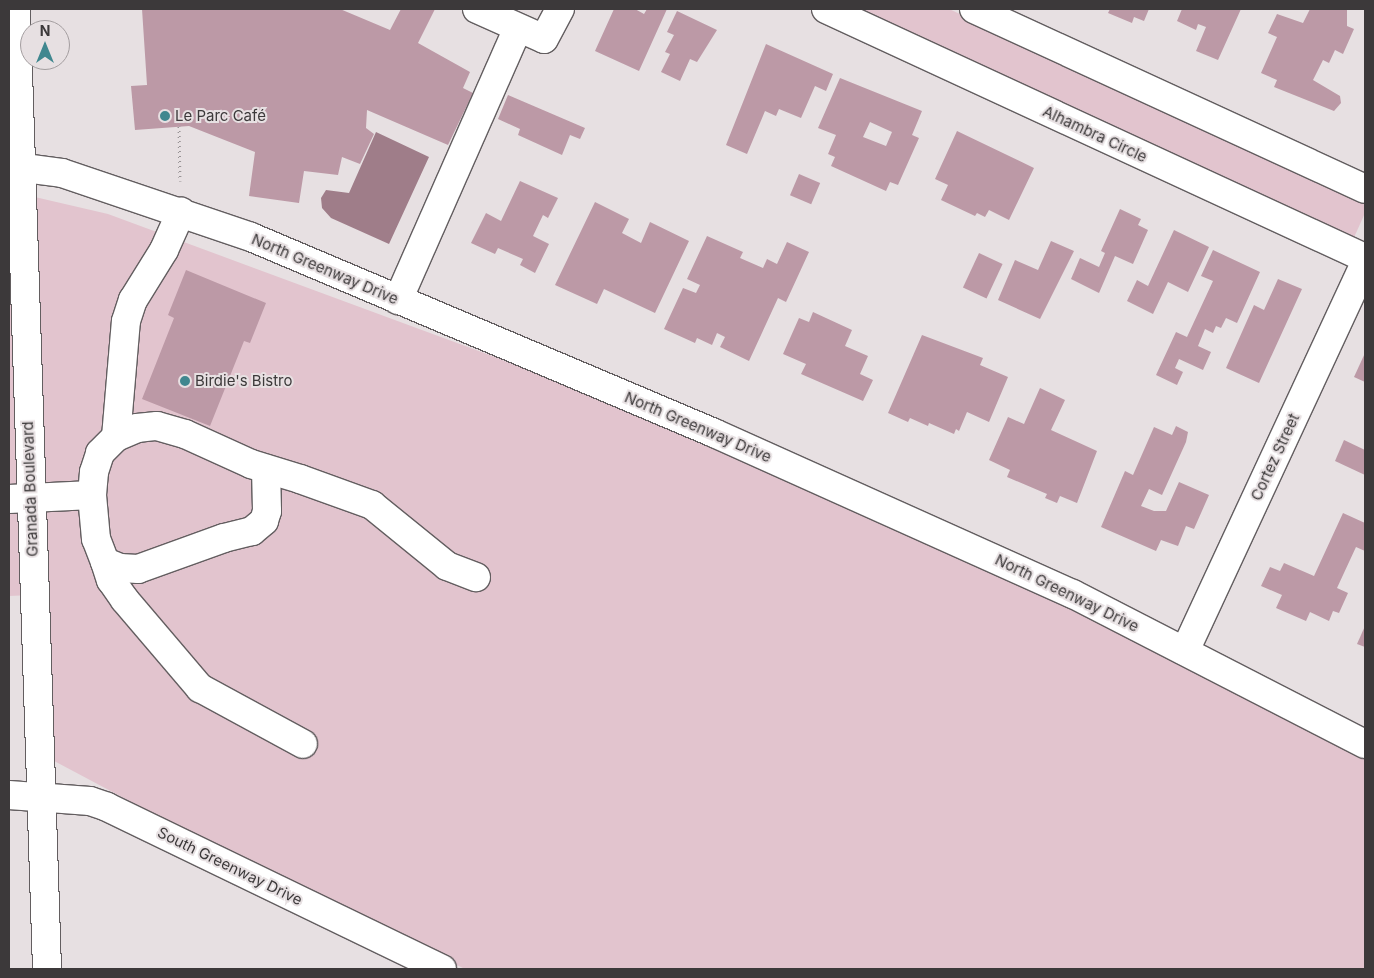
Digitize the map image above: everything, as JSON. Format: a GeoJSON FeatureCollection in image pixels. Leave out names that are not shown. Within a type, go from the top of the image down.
{"type":"FeatureCollection","features":[{"type":"Feature","properties":{"kind":"street","name":"Granada Boulevard"},"geometry":{"type":"LineString","coordinates":[[16,9],[15,167],[19,498],[43,798],[47,969]]}},
{"type":"Feature","properties":{"kind":"street"},"geometry":{"type":"LineString","coordinates":[[477,9],[544,39],[560,9]]}},
{"type":"Feature","properties":{"kind":"street","name":"Alhambra Circle"},"geometry":{"type":"LineString","coordinates":[[826,9],[1365,258]]}},
{"type":"Feature","properties":{"kind":"street"},"geometry":{"type":"LineString","coordinates":[[974,9],[1365,189]]}},
{"type":"Feature","properties":{"kind":"street"},"geometry":{"type":"LineString","coordinates":[[398,300],[518,28]]}},
{"type":"Feature","properties":{"kind":"street","name":"North Greenway Drive"},"geometry":{"type":"LineString","coordinates":[[15,167],[62,173],[251,237],[862,498],[1073,594],[1365,744]]}},
{"type":"Feature","properties":{"kind":"street"},"geometry":{"type":"LineString","coordinates":[[116,437],[126,322],[133,300],[164,250],[181,212]]}},
{"type":"Feature","properties":{"kind":"street","name":"Cortez Street"},"geometry":{"type":"LineString","coordinates":[[1185,650],[1365,264]]}},
{"type":"Feature","properties":{"kind":"street"},"geometry":{"type":"LineString","coordinates":[[303,744],[200,688],[125,600],[112,580],[96,539],[92,495],[94,472],[100,453],[116,437],[137,428],[157,426],[185,434],[266,468],[372,505],[447,566],[476,576]]}},
{"type":"Feature","properties":{"kind":"street"},"geometry":{"type":"LineString","coordinates":[[105,562],[120,568],[138,569],[224,538],[252,531],[264,521],[267,511],[266,468]]}},
{"type":"Feature","properties":{"kind":"street"},"geometry":{"type":"LineString","coordinates":[[19,498],[92,495]]}},
{"type":"Feature","properties":{"kind":"street","name":"South Greenway Drive"},"geometry":{"type":"LineString","coordinates":[[9,795],[90,801],[107,807],[442,969]]}},
{"type":"Feature","properties":{"kind":"path"},"geometry":{"type":"LineString","coordinates":[[179,126],[180,181]]}},
{"type":"Feature","properties":{"kind":"shaded area"},"geometry":{"type":"Polygon","coordinates":[[[842,9],[949,9],[1365,200],[1365,213],[1352,242],[842,9]]]}},
{"type":"Feature","properties":{"kind":"shaded area"},"geometry":{"type":"Polygon","coordinates":[[[376,132],[429,157],[389,244],[331,218],[322,208],[321,198],[326,190],[349,193],[376,132]]]}},
{"type":"Feature","properties":{"kind":"shaded area"},"geometry":{"type":"Polygon","coordinates":[[[9,191],[108,214],[495,357],[720,450],[1084,614],[1365,755],[1365,969],[465,969],[233,856],[41,754],[33,595],[9,596],[9,191]]]}},
{"type":"Feature","properties":{"kind":"building"},"geometry":{"type":"Polygon","coordinates":[[[142,9],[340,9],[390,30],[401,9],[435,9],[418,43],[470,72],[463,88],[473,93],[448,145],[367,110],[366,128],[374,134],[360,164],[342,157],[338,175],[304,171],[299,203],[249,196],[255,152],[189,126],[135,130],[131,86],[147,85],[142,9]]]}},
{"type":"Feature","properties":{"kind":"building"},"geometry":{"type":"Polygon","coordinates":[[[614,9],[635,9],[644,14],[647,9],[667,9],[639,71],[595,51],[614,9]]]}},
{"type":"Feature","properties":{"kind":"building"},"geometry":{"type":"Polygon","coordinates":[[[1110,9],[1149,9],[1144,21],[1134,17],[1132,23],[1108,13],[1110,9]]]}},
{"type":"Feature","properties":{"kind":"building"},"geometry":{"type":"Polygon","coordinates":[[[1182,9],[1241,9],[1218,60],[1196,51],[1206,27],[1198,24],[1196,30],[1177,21],[1182,9]]]}},
{"type":"Feature","properties":{"kind":"building"},"geometry":{"type":"Polygon","coordinates":[[[1310,9],[1347,9],[1347,26],[1354,29],[1343,54],[1335,50],[1329,63],[1323,60],[1313,80],[1340,96],[1341,103],[1334,111],[1274,87],[1277,80],[1261,73],[1277,37],[1268,33],[1277,14],[1303,23],[1310,9]]]}},
{"type":"Feature","properties":{"kind":"building"},"geometry":{"type":"Polygon","coordinates":[[[677,11],[717,30],[697,62],[690,59],[680,81],[661,72],[670,54],[665,52],[674,35],[667,32],[677,11]]]}},
{"type":"Feature","properties":{"kind":"building"},"geometry":{"type":"Polygon","coordinates":[[[766,44],[833,74],[826,91],[815,86],[801,118],[779,109],[776,116],[765,111],[747,154],[726,145],[766,44]]]}},
{"type":"Feature","properties":{"kind":"building"},"geometry":{"type":"Polygon","coordinates":[[[840,78],[922,111],[912,135],[919,138],[898,185],[890,182],[886,191],[831,166],[835,157],[828,154],[836,135],[818,128],[840,78]],[[870,122],[863,137],[886,146],[892,132],[870,122]]]}},
{"type":"Feature","properties":{"kind":"building"},"geometry":{"type":"Polygon","coordinates":[[[508,95],[585,128],[580,139],[570,135],[562,155],[518,135],[520,129],[498,119],[508,95]]]}},
{"type":"Feature","properties":{"kind":"building"},"geometry":{"type":"Polygon","coordinates":[[[957,131],[1034,168],[1009,220],[989,210],[985,217],[977,213],[975,216],[941,200],[948,185],[935,179],[957,131]]]}},
{"type":"Feature","properties":{"kind":"building"},"geometry":{"type":"Polygon","coordinates":[[[799,174],[820,183],[811,204],[790,195],[799,174]]]}},
{"type":"Feature","properties":{"kind":"building"},"geometry":{"type":"Polygon","coordinates":[[[520,181],[558,198],[548,218],[543,215],[533,236],[549,244],[535,273],[520,265],[523,259],[498,248],[495,254],[471,243],[486,213],[501,221],[520,181]]]}},
{"type":"Feature","properties":{"kind":"building"},"geometry":{"type":"Polygon","coordinates":[[[595,202],[629,219],[622,233],[641,243],[650,222],[689,241],[655,313],[604,289],[597,304],[555,285],[595,202]]]}},
{"type":"Feature","properties":{"kind":"building"},"geometry":{"type":"Polygon","coordinates":[[[1120,209],[1141,219],[1138,225],[1148,230],[1133,264],[1115,256],[1099,293],[1071,279],[1080,258],[1099,267],[1105,253],[1101,251],[1120,209]]]}},
{"type":"Feature","properties":{"kind":"building"},"geometry":{"type":"Polygon","coordinates":[[[1174,230],[1209,247],[1188,292],[1168,282],[1153,314],[1127,301],[1137,280],[1148,286],[1174,230]]]}},
{"type":"Feature","properties":{"kind":"building"},"geometry":{"type":"Polygon","coordinates":[[[707,236],[743,252],[740,258],[763,268],[767,259],[777,264],[787,242],[809,252],[786,302],[778,298],[749,361],[720,347],[725,337],[717,333],[712,345],[697,338],[695,343],[664,329],[683,288],[696,293],[700,285],[687,279],[707,236]]]}},
{"type":"Feature","properties":{"kind":"building"},"geometry":{"type":"Polygon","coordinates":[[[1051,241],[1074,251],[1040,319],[998,300],[1015,260],[1038,270],[1051,241]]]}},
{"type":"Feature","properties":{"kind":"building"},"geometry":{"type":"Polygon","coordinates":[[[1213,250],[1260,272],[1237,323],[1226,318],[1221,328],[1216,326],[1213,333],[1205,329],[1198,346],[1211,352],[1203,370],[1179,359],[1175,368],[1183,372],[1177,385],[1156,375],[1176,332],[1187,337],[1213,281],[1201,276],[1213,250]]]}},
{"type":"Feature","properties":{"kind":"building"},"geometry":{"type":"Polygon","coordinates":[[[979,253],[1003,264],[987,298],[963,287],[979,253]]]}},
{"type":"Feature","properties":{"kind":"building"},"geometry":{"type":"Polygon","coordinates":[[[186,270],[266,303],[250,343],[244,341],[210,426],[142,399],[174,318],[168,315],[186,270]]]}},
{"type":"Feature","properties":{"kind":"building"},"geometry":{"type":"Polygon","coordinates":[[[1278,279],[1302,289],[1259,383],[1226,368],[1254,305],[1264,310],[1278,279]]]}},
{"type":"Feature","properties":{"kind":"building"},"geometry":{"type":"Polygon","coordinates":[[[813,312],[852,330],[845,346],[868,356],[860,374],[873,380],[863,401],[801,374],[806,364],[783,354],[799,318],[809,322],[813,312]]]}},
{"type":"Feature","properties":{"kind":"building"},"geometry":{"type":"Polygon","coordinates":[[[922,335],[983,358],[980,365],[1008,377],[989,422],[967,412],[959,431],[956,429],[954,434],[929,423],[928,426],[910,418],[908,422],[888,413],[922,335]]]}},
{"type":"Feature","properties":{"kind":"building"},"geometry":{"type":"Polygon","coordinates":[[[1365,353],[1365,382],[1354,377],[1365,353]]]}},
{"type":"Feature","properties":{"kind":"building"},"geometry":{"type":"Polygon","coordinates":[[[1040,388],[1065,400],[1051,430],[1097,451],[1077,503],[1060,496],[1057,503],[1045,498],[1047,494],[1007,477],[1010,470],[989,460],[1008,417],[1024,424],[1040,388]]]}},
{"type":"Feature","properties":{"kind":"building"},"geometry":{"type":"Polygon","coordinates":[[[1176,426],[1188,432],[1186,442],[1162,495],[1149,489],[1141,506],[1154,511],[1166,511],[1179,482],[1209,495],[1194,529],[1186,526],[1178,546],[1161,540],[1156,551],[1101,527],[1125,471],[1133,475],[1154,427],[1172,435],[1176,426]]]}},
{"type":"Feature","properties":{"kind":"building"},"geometry":{"type":"Polygon","coordinates":[[[1344,440],[1365,450],[1365,475],[1335,461],[1344,440]]]}},
{"type":"Feature","properties":{"kind":"building"},"geometry":{"type":"Polygon","coordinates":[[[1343,513],[1365,523],[1365,551],[1356,547],[1337,588],[1348,593],[1339,613],[1333,611],[1329,621],[1310,612],[1306,621],[1276,608],[1282,595],[1261,586],[1270,567],[1280,571],[1284,563],[1314,576],[1343,513]]]}},
{"type":"Feature","properties":{"kind":"building"},"geometry":{"type":"Polygon","coordinates":[[[1365,626],[1365,647],[1357,644],[1365,626]]]}},
{"type":"Feature","properties":{"kind":"place","name":"Le Parc Café"},"geometry":{"type":"Point","coordinates":[165,116]}},
{"type":"Feature","properties":{"kind":"place","name":"Birdie's Bistro"},"geometry":{"type":"Point","coordinates":[185,381]}}]}
